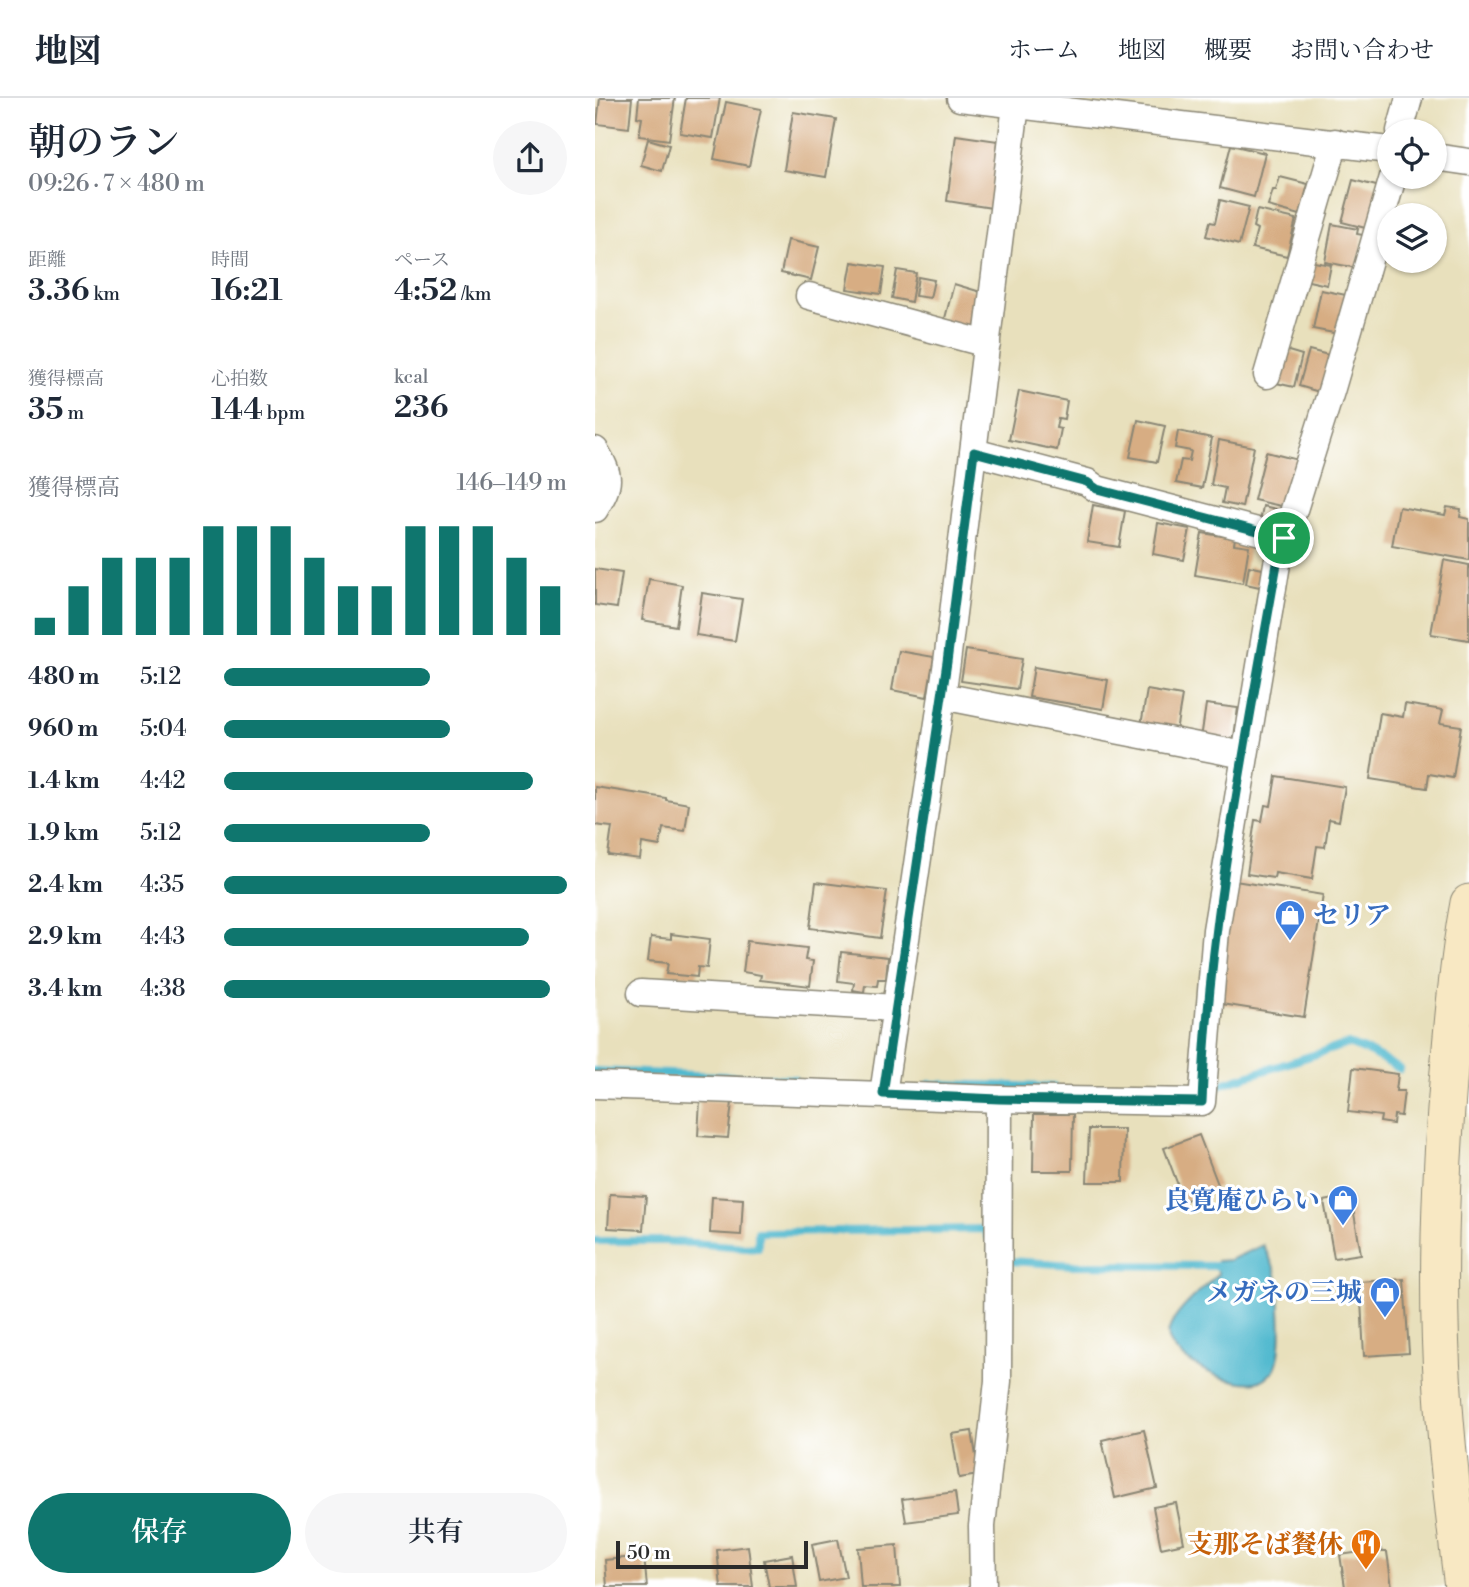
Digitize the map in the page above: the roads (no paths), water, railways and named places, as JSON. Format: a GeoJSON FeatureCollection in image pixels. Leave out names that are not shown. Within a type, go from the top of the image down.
{"type":"FeatureCollection","features":[{"type":"Feature","properties":{"kind":"street"},"geometry":{"type":"LineString","coordinates":[[960,98],[1023,103],[1377,148]]}},
{"type":"Feature","properties":{"kind":"street"},"geometry":{"type":"LineString","coordinates":[[1403,119],[1409,98]]}},
{"type":"Feature","properties":{"kind":"street"},"geometry":{"type":"LineString","coordinates":[[884,1087],[942,696],[1023,103]]}},
{"type":"Feature","properties":{"kind":"street"},"geometry":{"type":"LineString","coordinates":[[1267,375],[1335,142]]}},
{"type":"Feature","properties":{"kind":"street"},"geometry":{"type":"LineString","coordinates":[[1447,159],[1469,162]]}},
{"type":"Feature","properties":{"kind":"street"},"geometry":{"type":"LineString","coordinates":[[595,1084],[884,1087],[999,1099],[1202,1102],[1216,930],[1277,564],[1390,189]]}},
{"type":"Feature","properties":{"kind":"street"},"geometry":{"type":"LineString","coordinates":[[809,296],[988,344]]}},
{"type":"Feature","properties":{"kind":"street"},"geometry":{"type":"LineString","coordinates":[[595,450],[607,471],[609,484],[595,509]]}},
{"type":"Feature","properties":{"kind":"street"},"geometry":{"type":"LineString","coordinates":[[974,452],[1087,482],[1097,489],[1284,538]]}},
{"type":"Feature","properties":{"kind":"street"},"geometry":{"type":"LineString","coordinates":[[942,696],[1244,755]]}},
{"type":"Feature","properties":{"kind":"street"},"geometry":{"type":"LineString","coordinates":[[1463,1587],[1451,1491],[1443,1389],[1440,1284],[1442,1163],[1461,1022],[1469,903]]}},
{"type":"Feature","properties":{"kind":"street"},"geometry":{"type":"LineString","coordinates":[[641,993],[896,1008]]}},
{"type":"Feature","properties":{"kind":"street"},"geometry":{"type":"LineString","coordinates":[[983,1587],[982,1526],[998,1381],[999,1099]]}},
{"type":"Feature","properties":{"kind":"water"},"geometry":{"type":"Polygon","coordinates":[[[1263,1245],[1274,1267],[1278,1283],[1281,1324],[1277,1362],[1273,1371],[1263,1379],[1251,1382],[1221,1377],[1204,1370],[1177,1351],[1170,1341],[1169,1330],[1183,1308],[1218,1274],[1217,1261],[1230,1260],[1263,1245]]]}},
{"type":"Feature","properties":{"kind":"waterway"},"geometry":{"type":"LineString","coordinates":[[1206,1089],[1348,1044],[1400,1069]]}},
{"type":"Feature","properties":{"kind":"waterway"},"geometry":{"type":"LineString","coordinates":[[595,1071],[794,1079]]}},
{"type":"Feature","properties":{"kind":"waterway"},"geometry":{"type":"LineString","coordinates":[[930,1084],[1053,1087]]}},
{"type":"Feature","properties":{"kind":"waterway"},"geometry":{"type":"LineString","coordinates":[[595,1241],[665,1241],[758,1248],[758,1232],[988,1229],[987,1236]]}},
{"type":"Feature","properties":{"kind":"waterway"},"geometry":{"type":"LineString","coordinates":[[1009,1261],[1075,1265],[1219,1266],[1225,1270]]}},
{"type":"Feature","properties":{"kind":"place","name":"セリア"},"geometry":{"type":"Point","coordinates":[1290,942]}},
{"type":"Feature","properties":{"kind":"place","name":"良寛庵ひらい"},"geometry":{"type":"Point","coordinates":[1343,1227]}},
{"type":"Feature","properties":{"kind":"place","name":"メガネの三城"},"geometry":{"type":"Point","coordinates":[1385,1319]}},
{"type":"Feature","properties":{"kind":"place","name":"支那そば餐休"},"geometry":{"type":"Point","coordinates":[1366,1571]}}]}
